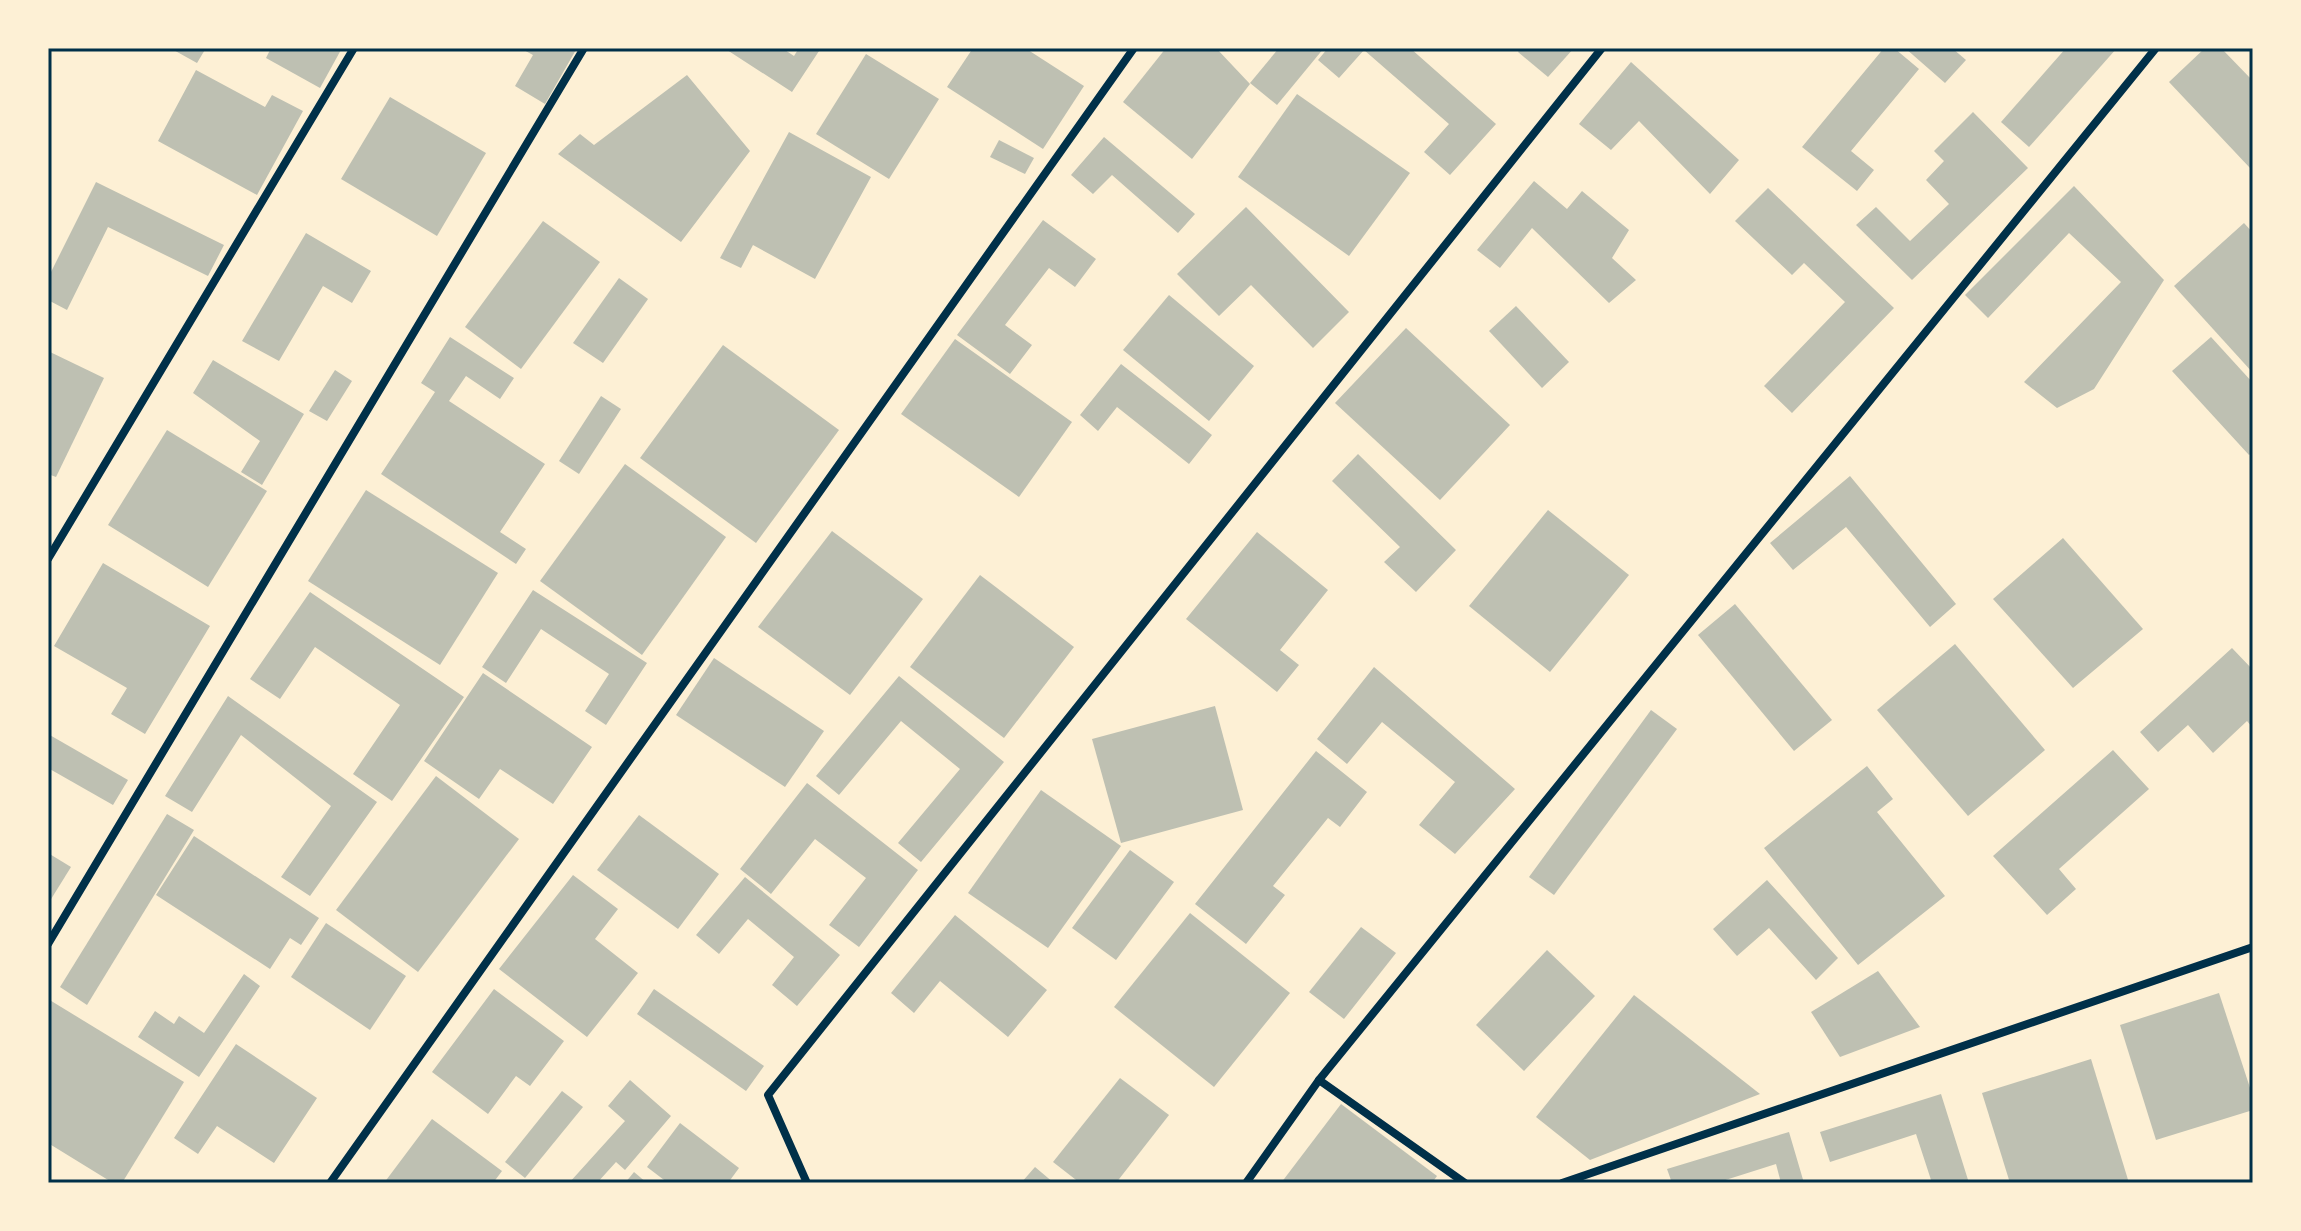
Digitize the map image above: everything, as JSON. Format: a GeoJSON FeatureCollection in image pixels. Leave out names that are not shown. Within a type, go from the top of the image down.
{"type":"FeatureCollection","features":[{"type":"Feature","properties":{"kind":"street"},"geometry":{"type":"LineString","coordinates":[[48,559],[354,48]]}},
{"type":"Feature","properties":{"kind":"street"},"geometry":{"type":"LineString","coordinates":[[48,944],[584,48]]}},
{"type":"Feature","properties":{"kind":"street"},"geometry":{"type":"LineString","coordinates":[[330,1183],[1134,48]]}},
{"type":"Feature","properties":{"kind":"street"},"geometry":{"type":"LineString","coordinates":[[807,1183],[768,1095],[1602,48]]}},
{"type":"Feature","properties":{"kind":"street"},"geometry":{"type":"LineString","coordinates":[[1246,1183],[1319,1080],[2156,48]]}},
{"type":"Feature","properties":{"kind":"street"},"geometry":{"type":"LineString","coordinates":[[1562,1183],[2253,947]]}},
{"type":"Feature","properties":{"kind":"street"},"geometry":{"type":"LineString","coordinates":[[1319,1080],[1465,1183]]}},
{"type":"Feature","properties":{"kind":"building"},"geometry":{"type":"Polygon","coordinates":[[[170,48],[206,48],[197,63],[170,48]]]}},
{"type":"Feature","properties":{"kind":"building"},"geometry":{"type":"Polygon","coordinates":[[[271,48],[342,48],[320,88],[266,58],[271,48]]]}},
{"type":"Feature","properties":{"kind":"building"},"geometry":{"type":"Polygon","coordinates":[[[520,48],[577,48],[545,104],[515,86],[533,55],[520,48]]]}},
{"type":"Feature","properties":{"kind":"building"},"geometry":{"type":"Polygon","coordinates":[[[724,48],[782,48],[794,56],[799,48],[821,48],[792,92],[724,48]]]}},
{"type":"Feature","properties":{"kind":"building"},"geometry":{"type":"Polygon","coordinates":[[[973,48],[1025,48],[1084,86],[1043,149],[947,87],[973,48]]]}},
{"type":"Feature","properties":{"kind":"building"},"geometry":{"type":"Polygon","coordinates":[[[1166,48],[1216,48],[1250,84],[1192,159],[1123,102],[1166,48]]]}},
{"type":"Feature","properties":{"kind":"building"},"geometry":{"type":"Polygon","coordinates":[[[1279,48],[1324,48],[1277,105],[1250,83],[1279,48]]]}},
{"type":"Feature","properties":{"kind":"building"},"geometry":{"type":"Polygon","coordinates":[[[1328,48],[1410,48],[1496,124],[1450,175],[1424,152],[1449,124],[1364,50],[1339,78],[1318,60],[1328,48]]]}},
{"type":"Feature","properties":{"kind":"building"},"geometry":{"type":"Polygon","coordinates":[[[1521,48],[1574,48],[1548,77],[1518,52],[1521,48]]]}},
{"type":"Feature","properties":{"kind":"building"},"geometry":{"type":"Polygon","coordinates":[[[1884,48],[1894,48],[1919,69],[1851,151],[1874,170],[1857,191],[1802,147],[1884,48]]]}},
{"type":"Feature","properties":{"kind":"building"},"geometry":{"type":"Polygon","coordinates":[[[1905,48],[1952,48],[1966,60],[1945,83],[1905,48]]]}},
{"type":"Feature","properties":{"kind":"building"},"geometry":{"type":"Polygon","coordinates":[[[2066,48],[2117,48],[2029,147],[2001,122],[2066,48]]]}},
{"type":"Feature","properties":{"kind":"building"},"geometry":{"type":"Polygon","coordinates":[[[2205,48],[2221,48],[2253,81],[2253,165],[2250,168],[2169,82],[2205,48]]]}},
{"type":"Feature","properties":{"kind":"building"},"geometry":{"type":"Polygon","coordinates":[[[866,54],[939,99],[889,179],[816,134],[866,54]]]}},
{"type":"Feature","properties":{"kind":"building"},"geometry":{"type":"Polygon","coordinates":[[[1631,62],[1739,160],[1710,194],[1639,121],[1611,150],[1579,124],[1631,62]]]}},
{"type":"Feature","properties":{"kind":"building"},"geometry":{"type":"Polygon","coordinates":[[[196,70],[265,107],[272,95],[303,111],[257,195],[158,141],[196,70]]]}},
{"type":"Feature","properties":{"kind":"building"},"geometry":{"type":"Polygon","coordinates":[[[687,75],[750,151],[681,242],[558,154],[580,134],[594,145],[687,75]]]}},
{"type":"Feature","properties":{"kind":"building"},"geometry":{"type":"Polygon","coordinates":[[[1297,94],[1410,173],[1349,256],[1238,177],[1297,94]]]}},
{"type":"Feature","properties":{"kind":"building"},"geometry":{"type":"Polygon","coordinates":[[[390,97],[486,153],[437,236],[341,179],[390,97]]]}},
{"type":"Feature","properties":{"kind":"building"},"geometry":{"type":"Polygon","coordinates":[[[1973,112],[2028,168],[1912,280],[1856,225],[1876,207],[1910,241],[1949,204],[1926,180],[1944,161],[1934,151],[1973,112]]]}},
{"type":"Feature","properties":{"kind":"building"},"geometry":{"type":"Polygon","coordinates":[[[789,132],[871,177],[815,279],[753,245],[741,268],[720,258],[789,132]]]}},
{"type":"Feature","properties":{"kind":"building"},"geometry":{"type":"Polygon","coordinates":[[[1104,137],[1195,214],[1178,233],[1112,175],[1093,194],[1071,175],[1104,137]]]}},
{"type":"Feature","properties":{"kind":"building"},"geometry":{"type":"Polygon","coordinates":[[[999,140],[1034,158],[1025,174],[990,157],[999,140]]]}},
{"type":"Feature","properties":{"kind":"building"},"geometry":{"type":"Polygon","coordinates":[[[1534,181],[1567,209],[1582,191],[1629,230],[1612,258],[1636,280],[1609,303],[1532,228],[1500,268],[1477,250],[1534,181]]]}},
{"type":"Feature","properties":{"kind":"building"},"geometry":{"type":"Polygon","coordinates":[[[96,182],[224,245],[208,276],[108,227],[67,310],[48,300],[48,278],[96,182]]]}},
{"type":"Feature","properties":{"kind":"building"},"geometry":{"type":"Polygon","coordinates":[[[2074,186],[2164,280],[2094,389],[2057,408],[2024,382],[2121,282],[2069,233],[1988,318],[1965,295],[2074,186]]]}},
{"type":"Feature","properties":{"kind":"building"},"geometry":{"type":"Polygon","coordinates":[[[1768,188],[1894,308],[1792,413],[1764,386],[1845,302],[1804,263],[1792,275],[1735,221],[1768,188]]]}},
{"type":"Feature","properties":{"kind":"building"},"geometry":{"type":"Polygon","coordinates":[[[1246,207],[1349,312],[1313,348],[1251,285],[1219,316],[1177,274],[1246,207]]]}},
{"type":"Feature","properties":{"kind":"building"},"geometry":{"type":"Polygon","coordinates":[[[1043,220],[1096,259],[1075,287],[1049,268],[1005,325],[1032,345],[1010,374],[957,335],[1043,220]]]}},
{"type":"Feature","properties":{"kind":"building"},"geometry":{"type":"Polygon","coordinates":[[[543,221],[600,262],[521,369],[465,327],[543,221]]]}},
{"type":"Feature","properties":{"kind":"building"},"geometry":{"type":"Polygon","coordinates":[[[2244,223],[2253,233],[2253,373],[2174,286],[2244,223]]]}},
{"type":"Feature","properties":{"kind":"building"},"geometry":{"type":"Polygon","coordinates":[[[306,233],[371,271],[352,303],[323,286],[279,361],[242,341],[306,233]]]}},
{"type":"Feature","properties":{"kind":"building"},"geometry":{"type":"Polygon","coordinates":[[[619,278],[648,299],[603,363],[573,343],[619,278]]]}},
{"type":"Feature","properties":{"kind":"building"},"geometry":{"type":"Polygon","coordinates":[[[1169,295],[1254,366],[1209,421],[1123,350],[1169,295]]]}},
{"type":"Feature","properties":{"kind":"building"},"geometry":{"type":"Polygon","coordinates":[[[1516,306],[1569,362],[1542,388],[1489,331],[1516,306]]]}},
{"type":"Feature","properties":{"kind":"building"},"geometry":{"type":"Polygon","coordinates":[[[1406,328],[1510,425],[1440,500],[1335,403],[1406,328]]]}},
{"type":"Feature","properties":{"kind":"building"},"geometry":{"type":"Polygon","coordinates":[[[450,337],[514,378],[500,399],[466,376],[449,401],[545,464],[500,532],[526,549],[516,564],[381,474],[435,392],[421,383],[450,337]]]}},
{"type":"Feature","properties":{"kind":"building"},"geometry":{"type":"Polygon","coordinates":[[[2211,337],[2253,383],[2253,452],[2249,455],[2172,371],[2211,337]]]}},
{"type":"Feature","properties":{"kind":"building"},"geometry":{"type":"Polygon","coordinates":[[[955,339],[1072,422],[1019,497],[901,414],[955,339]]]}},
{"type":"Feature","properties":{"kind":"building"},"geometry":{"type":"Polygon","coordinates":[[[723,345],[839,430],[756,543],[640,458],[723,345]]]}},
{"type":"Feature","properties":{"kind":"building"},"geometry":{"type":"Polygon","coordinates":[[[48,351],[104,378],[56,477],[48,474],[48,351]]]}},
{"type":"Feature","properties":{"kind":"building"},"geometry":{"type":"Polygon","coordinates":[[[213,360],[304,414],[262,485],[241,472],[260,441],[193,393],[213,360]]]}},
{"type":"Feature","properties":{"kind":"building"},"geometry":{"type":"Polygon","coordinates":[[[1121,364],[1212,435],[1189,464],[1117,407],[1098,431],[1080,415],[1121,364]]]}},
{"type":"Feature","properties":{"kind":"building"},"geometry":{"type":"Polygon","coordinates":[[[335,370],[352,381],[327,421],[309,411],[335,370]]]}},
{"type":"Feature","properties":{"kind":"building"},"geometry":{"type":"Polygon","coordinates":[[[601,396],[621,409],[579,474],[559,461],[601,396]]]}},
{"type":"Feature","properties":{"kind":"building"},"geometry":{"type":"Polygon","coordinates":[[[167,430],[267,491],[208,587],[108,525],[167,430]]]}},
{"type":"Feature","properties":{"kind":"building"},"geometry":{"type":"Polygon","coordinates":[[[1358,454],[1456,550],[1416,592],[1384,562],[1400,547],[1332,481],[1358,454]]]}},
{"type":"Feature","properties":{"kind":"building"},"geometry":{"type":"Polygon","coordinates":[[[625,464],[726,537],[642,655],[540,581],[625,464]]]}},
{"type":"Feature","properties":{"kind":"building"},"geometry":{"type":"Polygon","coordinates":[[[1850,476],[1956,604],[1930,627],[1846,527],[1793,570],[1770,543],[1850,476]]]}},
{"type":"Feature","properties":{"kind":"building"},"geometry":{"type":"Polygon","coordinates":[[[366,490],[498,573],[440,665],[308,581],[366,490]]]}},
{"type":"Feature","properties":{"kind":"building"},"geometry":{"type":"Polygon","coordinates":[[[1548,510],[1629,575],[1550,672],[1469,606],[1548,510]]]}},
{"type":"Feature","properties":{"kind":"building"},"geometry":{"type":"Polygon","coordinates":[[[832,531],[923,599],[850,695],[758,627],[832,531]]]}},
{"type":"Feature","properties":{"kind":"building"},"geometry":{"type":"Polygon","coordinates":[[[1257,532],[1328,590],[1280,650],[1299,665],[1277,692],[1186,619],[1257,532]]]}},
{"type":"Feature","properties":{"kind":"building"},"geometry":{"type":"Polygon","coordinates":[[[2063,538],[2143,629],[2073,688],[1993,599],[2063,538]]]}},
{"type":"Feature","properties":{"kind":"building"},"geometry":{"type":"Polygon","coordinates":[[[103,563],[210,626],[145,734],[111,714],[127,688],[54,646],[103,563]]]}},
{"type":"Feature","properties":{"kind":"building"},"geometry":{"type":"Polygon","coordinates":[[[980,575],[1074,647],[1004,738],[910,667],[980,575]]]}},
{"type":"Feature","properties":{"kind":"building"},"geometry":{"type":"Polygon","coordinates":[[[533,590],[647,663],[606,725],[585,711],[609,674],[541,629],[506,683],[482,667],[533,590]]]}},
{"type":"Feature","properties":{"kind":"building"},"geometry":{"type":"Polygon","coordinates":[[[310,592],[464,697],[392,801],[353,774],[400,705],[315,647],[280,699],[250,679],[310,592]]]}},
{"type":"Feature","properties":{"kind":"building"},"geometry":{"type":"Polygon","coordinates":[[[1735,604],[1832,720],[1794,751],[1698,635],[1735,604]]]}},
{"type":"Feature","properties":{"kind":"building"},"geometry":{"type":"Polygon","coordinates":[[[1955,644],[2045,750],[1968,816],[1877,710],[1955,644]]]}},
{"type":"Feature","properties":{"kind":"building"},"geometry":{"type":"Polygon","coordinates":[[[2232,648],[2253,670],[2253,728],[2247,721],[2213,753],[2188,725],[2158,752],[2140,732],[2232,648]]]}},
{"type":"Feature","properties":{"kind":"building"},"geometry":{"type":"Polygon","coordinates":[[[714,658],[824,731],[785,787],[676,715],[714,658]]]}},
{"type":"Feature","properties":{"kind":"building"},"geometry":{"type":"Polygon","coordinates":[[[1374,667],[1515,789],[1455,854],[1419,825],[1455,782],[1382,722],[1347,764],[1317,739],[1374,667]]]}},
{"type":"Feature","properties":{"kind":"building"},"geometry":{"type":"Polygon","coordinates":[[[483,673],[592,747],[553,804],[500,769],[479,799],[424,761],[483,673]]]}},
{"type":"Feature","properties":{"kind":"building"},"geometry":{"type":"Polygon","coordinates":[[[899,676],[1004,762],[921,862],[898,843],[960,769],[901,721],[839,795],[816,776],[899,676]]]}},
{"type":"Feature","properties":{"kind":"building"},"geometry":{"type":"Polygon","coordinates":[[[228,696],[377,802],[310,896],[281,877],[331,806],[241,735],[192,812],[165,796],[228,696]]]}},
{"type":"Feature","properties":{"kind":"building"},"geometry":{"type":"Polygon","coordinates":[[[1215,706],[1243,810],[1121,843],[1092,739],[1215,706]]]}},
{"type":"Feature","properties":{"kind":"building"},"geometry":{"type":"Polygon","coordinates":[[[1651,710],[1677,729],[1554,895],[1529,877],[1651,710]]]}},
{"type":"Feature","properties":{"kind":"building"},"geometry":{"type":"Polygon","coordinates":[[[48,734],[128,780],[113,805],[48,768],[48,734]]]}},
{"type":"Feature","properties":{"kind":"building"},"geometry":{"type":"Polygon","coordinates":[[[2113,750],[2149,789],[2059,869],[2076,889],[2047,915],[1993,856],[2113,750]]]}},
{"type":"Feature","properties":{"kind":"building"},"geometry":{"type":"Polygon","coordinates":[[[1316,751],[1367,792],[1340,827],[1328,818],[1273,886],[1285,895],[1246,944],[1195,904],[1316,751]]]}},
{"type":"Feature","properties":{"kind":"building"},"geometry":{"type":"Polygon","coordinates":[[[1867,766],[1893,799],[1877,812],[1945,896],[1858,965],[1764,848],[1867,766]]]}},
{"type":"Feature","properties":{"kind":"building"},"geometry":{"type":"Polygon","coordinates":[[[436,776],[519,839],[418,972],[336,910],[436,776]]]}},
{"type":"Feature","properties":{"kind":"building"},"geometry":{"type":"Polygon","coordinates":[[[807,783],[918,870],[859,947],[829,925],[866,878],[815,839],[771,894],[740,869],[807,783]]]}},
{"type":"Feature","properties":{"kind":"building"},"geometry":{"type":"Polygon","coordinates":[[[1041,790],[1121,846],[1048,948],[968,893],[1041,790]]]}},
{"type":"Feature","properties":{"kind":"building"},"geometry":{"type":"Polygon","coordinates":[[[167,814],[194,830],[87,1005],[60,987],[167,814]]]}},
{"type":"Feature","properties":{"kind":"building"},"geometry":{"type":"Polygon","coordinates":[[[639,815],[719,874],[678,929],[597,870],[639,815]]]}},
{"type":"Feature","properties":{"kind":"building"},"geometry":{"type":"Polygon","coordinates":[[[194,836],[319,918],[301,945],[290,938],[270,969],[156,895],[194,836]]]}},
{"type":"Feature","properties":{"kind":"building"},"geometry":{"type":"Polygon","coordinates":[[[1130,850],[1174,882],[1116,960],[1072,928],[1130,850]]]}},
{"type":"Feature","properties":{"kind":"building"},"geometry":{"type":"Polygon","coordinates":[[[48,853],[71,867],[48,904],[48,853]]]}},
{"type":"Feature","properties":{"kind":"building"},"geometry":{"type":"Polygon","coordinates":[[[573,875],[618,909],[595,939],[638,973],[587,1037],[499,969],[573,875]]]}},
{"type":"Feature","properties":{"kind":"building"},"geometry":{"type":"Polygon","coordinates":[[[745,877],[840,955],[797,1006],[772,985],[794,957],[748,919],[719,954],[696,935],[745,877]]]}},
{"type":"Feature","properties":{"kind":"building"},"geometry":{"type":"Polygon","coordinates":[[[1767,880],[1838,958],[1816,980],[1769,928],[1737,956],[1713,929],[1767,880]]]}},
{"type":"Feature","properties":{"kind":"building"},"geometry":{"type":"Polygon","coordinates":[[[1190,913],[1290,993],[1214,1087],[1114,1007],[1190,913]]]}},
{"type":"Feature","properties":{"kind":"building"},"geometry":{"type":"Polygon","coordinates":[[[955,915],[1047,990],[1008,1037],[940,981],[914,1013],[891,993],[955,915]]]}},
{"type":"Feature","properties":{"kind":"building"},"geometry":{"type":"Polygon","coordinates":[[[326,923],[406,976],[370,1030],[291,977],[326,923]]]}},
{"type":"Feature","properties":{"kind":"building"},"geometry":{"type":"Polygon","coordinates":[[[1361,927],[1396,953],[1344,1019],[1309,992],[1361,927]]]}},
{"type":"Feature","properties":{"kind":"building"},"geometry":{"type":"Polygon","coordinates":[[[1547,950],[1595,996],[1524,1071],[1476,1025],[1547,950]]]}},
{"type":"Feature","properties":{"kind":"building"},"geometry":{"type":"Polygon","coordinates":[[[1878,971],[1920,1027],[1840,1057],[1811,1012],[1878,971]]]}},
{"type":"Feature","properties":{"kind":"building"},"geometry":{"type":"Polygon","coordinates":[[[244,974],[260,986],[199,1077],[138,1037],[155,1011],[174,1024],[179,1016],[204,1033],[244,974]]]}},
{"type":"Feature","properties":{"kind":"building"},"geometry":{"type":"Polygon","coordinates":[[[494,989],[564,1041],[530,1086],[516,1076],[488,1114],[432,1072],[494,989]]]}},
{"type":"Feature","properties":{"kind":"building"},"geometry":{"type":"Polygon","coordinates":[[[654,989],[764,1066],[746,1091],[637,1014],[654,989]]]}},
{"type":"Feature","properties":{"kind":"building"},"geometry":{"type":"Polygon","coordinates":[[[2219,993],[2253,1097],[2253,1110],[2156,1140],[2120,1025],[2219,993]]]}},
{"type":"Feature","properties":{"kind":"building"},"geometry":{"type":"Polygon","coordinates":[[[1634,995],[1760,1094],[1590,1160],[1536,1117],[1634,995]]]}},
{"type":"Feature","properties":{"kind":"building"},"geometry":{"type":"Polygon","coordinates":[[[48,999],[184,1082],[122,1183],[113,1183],[48,1143],[48,999]]]}},
{"type":"Feature","properties":{"kind":"building"},"geometry":{"type":"Polygon","coordinates":[[[236,1044],[317,1098],[274,1163],[217,1126],[198,1154],[174,1138],[236,1044]]]}},
{"type":"Feature","properties":{"kind":"building"},"geometry":{"type":"Polygon","coordinates":[[[2091,1059],[2129,1183],[2010,1183],[1982,1093],[2091,1059]]]}},
{"type":"Feature","properties":{"kind":"building"},"geometry":{"type":"Polygon","coordinates":[[[1120,1078],[1169,1115],[1116,1183],[1080,1183],[1053,1162],[1120,1078]]]}},
{"type":"Feature","properties":{"kind":"building"},"geometry":{"type":"Polygon","coordinates":[[[630,1080],[671,1116],[625,1170],[616,1162],[597,1183],[569,1183],[625,1121],[608,1106],[630,1080]]]}},
{"type":"Feature","properties":{"kind":"building"},"geometry":{"type":"Polygon","coordinates":[[[562,1091],[583,1107],[525,1178],[505,1162],[562,1091]]]}},
{"type":"Feature","properties":{"kind":"building"},"geometry":{"type":"Polygon","coordinates":[[[1941,1094],[1969,1183],[1932,1183],[1916,1134],[1830,1162],[1820,1132],[1941,1094]]]}},
{"type":"Feature","properties":{"kind":"building"},"geometry":{"type":"Polygon","coordinates":[[[1341,1104],[1437,1176],[1432,1183],[1281,1183],[1341,1104]]]}},
{"type":"Feature","properties":{"kind":"building"},"geometry":{"type":"Polygon","coordinates":[[[432,1119],[502,1171],[493,1183],[384,1183],[432,1119]]]}},
{"type":"Feature","properties":{"kind":"building"},"geometry":{"type":"Polygon","coordinates":[[[680,1123],[739,1168],[728,1183],[668,1183],[647,1167],[680,1123]]]}},
{"type":"Feature","properties":{"kind":"building"},"geometry":{"type":"Polygon","coordinates":[[[1789,1132],[1804,1183],[1781,1183],[1776,1164],[1716,1183],[1672,1183],[1667,1169],[1789,1132]]]}},
{"type":"Feature","properties":{"kind":"building"},"geometry":{"type":"Polygon","coordinates":[[[1035,1167],[1054,1183],[1021,1183],[1035,1167]]]}},
{"type":"Feature","properties":{"kind":"building"},"geometry":{"type":"Polygon","coordinates":[[[634,1172],[647,1183],[625,1183],[634,1172]]]}}]}
